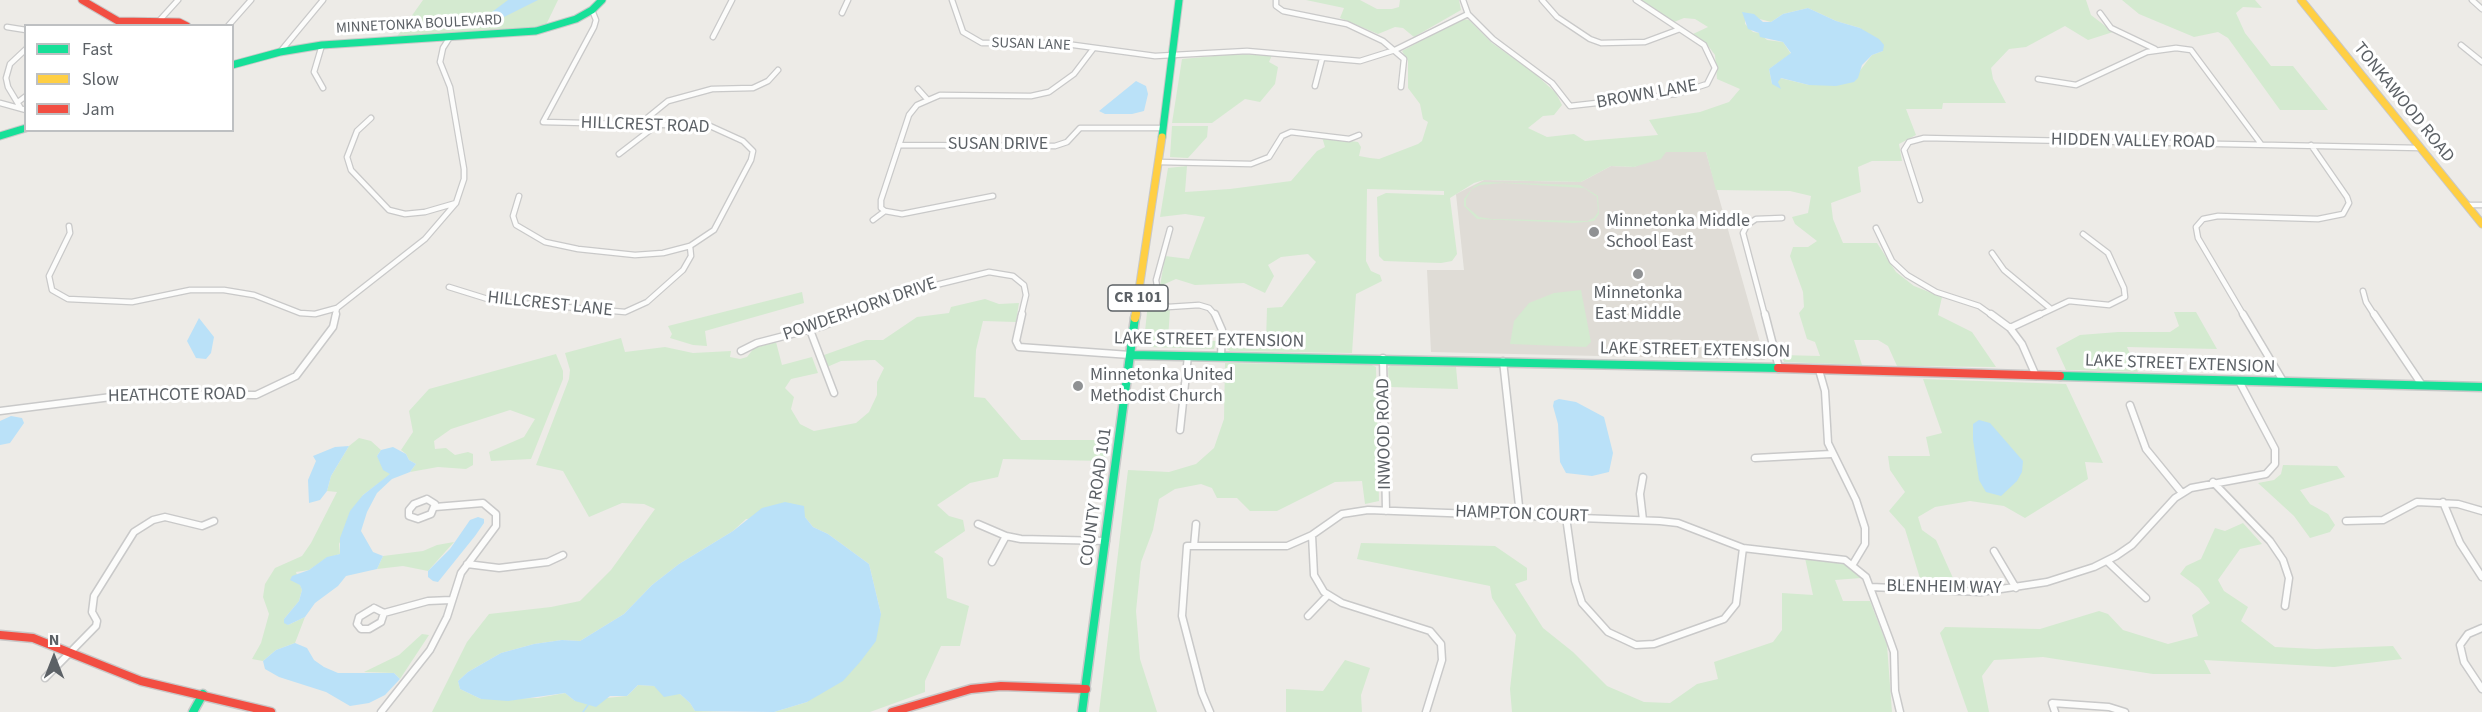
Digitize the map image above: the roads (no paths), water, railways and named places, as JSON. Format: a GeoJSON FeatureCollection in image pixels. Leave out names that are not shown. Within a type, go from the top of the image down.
{"type":"FeatureCollection","features":[{"type":"Feature","properties":{"kind":"street"},"geometry":{"type":"LineString","coordinates":[[82,0],[118,21],[179,22],[183,24]]}},
{"type":"Feature","properties":{"kind":"street"},"geometry":{"type":"LineString","coordinates":[[158,22],[178,0]]}},
{"type":"Feature","properties":{"kind":"street"},"geometry":{"type":"LineString","coordinates":[[230,24],[251,0]]}},
{"type":"Feature","properties":{"kind":"street"},"geometry":{"type":"LineString","coordinates":[[280,52],[322,0]]}},
{"type":"Feature","properties":{"kind":"street","name":"MINNETONKA BOULEVARD"},"geometry":{"type":"LineString","coordinates":[[234,64],[280,52],[322,45],[536,30],[560,25],[592,10],[602,0]]}},
{"type":"Feature","properties":{"kind":"street"},"geometry":{"type":"LineString","coordinates":[[713,37],[732,0]]}},
{"type":"Feature","properties":{"kind":"street"},"geometry":{"type":"LineString","coordinates":[[842,14],[848,0]]}},
{"type":"Feature","properties":{"kind":"street","name":"SUSAN LANE"},"geometry":{"type":"LineString","coordinates":[[952,0],[963,32],[974,40],[990,45],[1059,43],[1093,49],[1172,56],[1254,51],[1360,61],[1395,50],[1468,14]]}},
{"type":"Feature","properties":{"kind":"street","name":"COUNTY ROAD 101"},"geometry":{"type":"LineString","coordinates":[[1083,712],[1159,162],[1179,0]]}},
{"type":"Feature","properties":{"kind":"street"},"geometry":{"type":"LineString","coordinates":[[1276,0],[1276,6],[1283,11],[1347,24],[1373,35],[1395,50],[1405,62],[1401,87]]}},
{"type":"Feature","properties":{"kind":"street"},"geometry":{"type":"LineString","coordinates":[[1463,0],[1468,14]]}},
{"type":"Feature","properties":{"kind":"street"},"geometry":{"type":"LineString","coordinates":[[1542,0],[1557,17],[1590,39],[1602,43],[1645,42],[1667,36],[1680,29]]}},
{"type":"Feature","properties":{"kind":"street","name":"BROWN LANE"},"geometry":{"type":"LineString","coordinates":[[1468,14],[1493,39],[1552,83],[1570,106],[1676,94],[1707,84],[1715,72],[1711,57],[1704,45],[1636,0]]}},
{"type":"Feature","properties":{"kind":"street","name":"TONKAWOOD ROAD"},"geometry":{"type":"LineString","coordinates":[[2301,0],[2482,224]]}},
{"type":"Feature","properties":{"kind":"street"},"geometry":{"type":"LineString","coordinates":[[2472,0],[2482,9]]}},
{"type":"Feature","properties":{"kind":"street","name":"HILLCREST ROAD"},"geometry":{"type":"LineString","coordinates":[[519,196],[513,216],[516,225],[532,236],[553,244],[578,249],[649,255],[690,246],[707,236],[719,224],[751,160],[753,151],[743,141],[720,129],[696,124],[543,122],[594,27],[596,20],[592,10]]}},
{"type":"Feature","properties":{"kind":"street"},"geometry":{"type":"LineString","coordinates":[[2100,13],[2111,28],[2156,50],[2191,51],[2197,55],[2260,144]]}},
{"type":"Feature","properties":{"kind":"street"},"geometry":{"type":"LineString","coordinates":[[7,27],[24,30]]}},
{"type":"Feature","properties":{"kind":"street","name":"HEATHCOTE ROAD"},"geometry":{"type":"LineString","coordinates":[[0,411],[135,394],[256,394],[287,383],[304,369],[333,327],[338,308],[424,239],[456,203],[464,179],[464,168],[450,87],[440,62],[443,48],[450,36]]}},
{"type":"Feature","properties":{"kind":"street"},"geometry":{"type":"LineString","coordinates":[[322,45],[314,72],[323,88]]}},
{"type":"Feature","properties":{"kind":"street"},"geometry":{"type":"LineString","coordinates":[[2461,45],[2482,62]]}},
{"type":"Feature","properties":{"kind":"street"},"geometry":{"type":"LineString","coordinates":[[993,196],[902,214],[885,211],[882,208],[881,200],[912,110],[927,99],[950,95],[1040,95],[1064,83],[1093,49]]}},
{"type":"Feature","properties":{"kind":"street"},"geometry":{"type":"LineString","coordinates":[[2038,80],[2076,85],[2156,50]]}},
{"type":"Feature","properties":{"kind":"street"},"geometry":{"type":"LineString","coordinates":[[24,51],[10,64],[6,74],[8,87],[24,108]]}},
{"type":"Feature","properties":{"kind":"street"},"geometry":{"type":"LineString","coordinates":[[1315,86],[1322,59]]}},
{"type":"Feature","properties":{"kind":"street"},"geometry":{"type":"LineString","coordinates":[[641,123],[668,101],[712,89],[753,88],[768,81],[778,70]]}},
{"type":"Feature","properties":{"kind":"street"},"geometry":{"type":"LineString","coordinates":[[918,89],[927,99]]}},
{"type":"Feature","properties":{"kind":"street"},"geometry":{"type":"LineString","coordinates":[[0,104],[19,104],[24,98]]}},
{"type":"Feature","properties":{"kind":"street"},"geometry":{"type":"LineString","coordinates":[[371,118],[357,131],[347,157],[351,170],[389,210],[405,214],[425,212],[456,203]]}},
{"type":"Feature","properties":{"kind":"street"},"geometry":{"type":"LineString","coordinates":[[619,154],[658,123]]}},
{"type":"Feature","properties":{"kind":"street","name":"SUSAN DRIVE"},"geometry":{"type":"LineString","coordinates":[[899,145],[1055,146],[1067,142],[1080,128],[1162,128]]}},
{"type":"Feature","properties":{"kind":"street"},"geometry":{"type":"LineString","coordinates":[[0,135],[24,129]]}},
{"type":"Feature","properties":{"kind":"street"},"geometry":{"type":"LineString","coordinates":[[1159,162],[1251,164],[1269,157],[1281,136],[1291,132],[1349,139],[1359,135]]}},
{"type":"Feature","properties":{"kind":"street","name":"HIDDEN VALLEY ROAD"},"geometry":{"type":"LineString","coordinates":[[1920,200],[1904,150],[1909,142],[1917,139],[2420,148]]}},
{"type":"Feature","properties":{"kind":"street"},"geometry":{"type":"LineString","coordinates":[[2284,382],[2198,238],[2196,227],[2203,219],[2218,216],[2318,219],[2343,214],[2349,203],[2347,197],[2311,145]]}},
{"type":"Feature","properties":{"kind":"street"},"geometry":{"type":"LineString","coordinates":[[2467,205],[2482,205]]}},
{"type":"Feature","properties":{"kind":"street"},"geometry":{"type":"LineString","coordinates":[[873,220],[885,211]]}},
{"type":"Feature","properties":{"kind":"street"},"geometry":{"type":"LineString","coordinates":[[1779,368],[1743,233],[1747,225],[1756,219],[1782,218]]}},
{"type":"Feature","properties":{"kind":"street"},"geometry":{"type":"LineString","coordinates":[[69,226],[69,234],[49,276],[52,290],[68,298],[132,302],[190,290],[224,290],[254,295],[300,313],[315,314],[338,308]]}},
{"type":"Feature","properties":{"kind":"street"},"geometry":{"type":"LineString","coordinates":[[1876,228],[1887,253],[1906,275],[1936,292],[1979,306],[2010,328],[2022,344],[2036,376]]}},
{"type":"Feature","properties":{"kind":"street"},"geometry":{"type":"LineString","coordinates":[[1170,229],[1167,233],[1156,280],[1161,303],[1174,307],[1204,305],[1217,317],[1222,330],[1221,356]]}},
{"type":"Feature","properties":{"kind":"street"},"geometry":{"type":"LineString","coordinates":[[2010,328],[2069,301],[2116,304],[2125,297],[2124,288],[2108,253],[2083,234]]}},
{"type":"Feature","properties":{"kind":"street","name":"HILLCREST LANE"},"geometry":{"type":"LineString","coordinates":[[449,287],[494,301],[625,312],[641,307],[683,270],[692,256],[690,246]]}},
{"type":"Feature","properties":{"kind":"street"},"geometry":{"type":"LineString","coordinates":[[1992,253],[2004,270],[2051,309]]}},
{"type":"Feature","properties":{"kind":"street","name":"LAKE STREET EXTENSION"},"geometry":{"type":"LineString","coordinates":[[980,273],[1005,273],[1024,285],[1026,295],[1016,341],[1019,347],[1131,355],[1383,358],[2482,387]]}},
{"type":"Feature","properties":{"kind":"street","name":"POWDERHORN DRIVE"},"geometry":{"type":"LineString","coordinates":[[741,351],[757,344],[840,320],[891,296],[980,273]]}},
{"type":"Feature","properties":{"kind":"street"},"geometry":{"type":"LineString","coordinates":[[2363,291],[2366,302],[2422,385]]}},
{"type":"Feature","properties":{"kind":"street"},"geometry":{"type":"LineString","coordinates":[[810,330],[834,393]]}},
{"type":"Feature","properties":{"kind":"street"},"geometry":{"type":"LineString","coordinates":[[1180,430],[1188,356]]}},
{"type":"Feature","properties":{"kind":"street","name":"INWOOD ROAD"},"geometry":{"type":"LineString","coordinates":[[1383,358],[1386,511]]}},
{"type":"Feature","properties":{"kind":"street"},"geometry":{"type":"LineString","coordinates":[[1503,361],[1520,515]]}},
{"type":"Feature","properties":{"kind":"street"},"geometry":{"type":"LineString","coordinates":[[1819,370],[1825,392],[1827,437],[1832,454],[1856,500],[1865,528],[1865,544],[1853,564],[1866,576],[1894,652],[1895,691],[1900,712]]}},
{"type":"Feature","properties":{"kind":"street","name":"BLENHEIM WAY"},"geometry":{"type":"LineString","coordinates":[[1871,587],[1981,592],[2047,582],[2107,561],[2132,545],[2182,493],[2213,482],[2259,477],[2266,474],[2275,464],[2275,449],[2239,381]]}},
{"type":"Feature","properties":{"kind":"street"},"geometry":{"type":"LineString","coordinates":[[2130,405],[2146,449],[2182,493]]}},
{"type":"Feature","properties":{"kind":"street"},"geometry":{"type":"LineString","coordinates":[[1755,458],[1832,454]]}},
{"type":"Feature","properties":{"kind":"street"},"geometry":{"type":"LineString","coordinates":[[1643,477],[1640,494],[1643,520]]}},
{"type":"Feature","properties":{"kind":"street"},"geometry":{"type":"LineString","coordinates":[[2213,482],[2270,541],[2283,560],[2289,578],[2285,606]]}},
{"type":"Feature","properties":{"kind":"street"},"geometry":{"type":"LineString","coordinates":[[381,712],[430,650],[447,617],[451,600],[467,564],[496,526],[496,514],[489,505],[476,502],[435,507],[423,518],[414,519],[409,516],[411,507],[418,501],[430,500],[435,507]]}},
{"type":"Feature","properties":{"kind":"street"},"geometry":{"type":"LineString","coordinates":[[2346,521],[2376,521],[2412,504],[2443,502],[2482,511]]}},
{"type":"Feature","properties":{"kind":"street"},"geometry":{"type":"LineString","coordinates":[[2443,502],[2460,543],[2482,578]]}},
{"type":"Feature","properties":{"kind":"street","name":"HAMPTON COURT"},"geometry":{"type":"LineString","coordinates":[[1194,546],[1274,548],[1287,546],[1312,535],[1342,514],[1354,511],[1386,511],[1678,523],[1743,548],[1778,554],[1837,557],[1853,564]]}},
{"type":"Feature","properties":{"kind":"street"},"geometry":{"type":"LineString","coordinates":[[45,678],[96,626],[97,621],[92,612],[93,596],[134,532],[153,520],[165,517],[202,526],[214,520]]}},
{"type":"Feature","properties":{"kind":"street"},"geometry":{"type":"LineString","coordinates":[[1566,517],[1575,581],[1582,603],[1608,632],[1636,645],[1654,644],[1724,619],[1736,603],[1743,548]]}},
{"type":"Feature","properties":{"kind":"street"},"geometry":{"type":"LineString","coordinates":[[978,524],[1006,536],[1038,540],[1106,541]]}},
{"type":"Feature","properties":{"kind":"street"},"geometry":{"type":"LineString","coordinates":[[1196,524],[1194,546],[1187,546],[1182,616],[1202,693],[1210,712]]}},
{"type":"Feature","properties":{"kind":"street"},"geometry":{"type":"LineString","coordinates":[[1312,535],[1314,575],[1328,595],[1342,603],[1422,628],[1437,637],[1441,644],[1442,660],[1426,712]]}},
{"type":"Feature","properties":{"kind":"street"},"geometry":{"type":"LineString","coordinates":[[992,562],[1006,536]]}},
{"type":"Feature","properties":{"kind":"street","name":"BLENHEIM WAY"},"geometry":{"type":"LineString","coordinates":[[1994,551],[2016,588]]}},
{"type":"Feature","properties":{"kind":"street"},"geometry":{"type":"LineString","coordinates":[[467,564],[499,568],[548,562],[563,555]]}},
{"type":"Feature","properties":{"kind":"street"},"geometry":{"type":"LineString","coordinates":[[2107,561],[2146,598]]}},
{"type":"Feature","properties":{"kind":"street"},"geometry":{"type":"LineString","coordinates":[[1308,616],[1328,595]]}},
{"type":"Feature","properties":{"kind":"street"},"geometry":{"type":"LineString","coordinates":[[384,613],[428,602],[451,600]]}},
{"type":"Feature","properties":{"kind":"street"},"geometry":{"type":"LineString","coordinates":[[2482,628],[2468,634],[2460,645],[2464,662],[2482,689]]}},
{"type":"Feature","properties":{"kind":"street"},"geometry":{"type":"LineString","coordinates":[[0,635],[33,638],[141,681],[271,712]]}},
{"type":"Feature","properties":{"kind":"street"},"geometry":{"type":"LineString","coordinates":[[892,712],[943,696],[1001,686],[1086,689]]}},
{"type":"Feature","properties":{"kind":"street"},"geometry":{"type":"LineString","coordinates":[[192,712],[203,694]]}},
{"type":"Feature","properties":{"kind":"street"},"geometry":{"type":"LineString","coordinates":[[2055,712],[2052,703],[2109,707],[2125,712]]}},
{"type":"Feature","properties":{"kind":"water"},"geometry":{"type":"Polygon","coordinates":[[[508,0],[538,0],[500,19],[484,18],[508,0]]]}},
{"type":"Feature","properties":{"kind":"water"},"geometry":{"type":"Polygon","coordinates":[[[1808,8],[1836,21],[1860,28],[1879,39],[1884,45],[1883,51],[1872,55],[1862,65],[1858,78],[1854,82],[1836,86],[1809,85],[1781,78],[1778,82],[1781,89],[1772,84],[1769,69],[1791,53],[1783,42],[1760,37],[1759,33],[1748,29],[1742,12],[1754,14],[1763,22],[1771,22],[1783,14],[1808,8]]]}},
{"type":"Feature","properties":{"kind":"water"},"geometry":{"type":"Polygon","coordinates":[[[1136,81],[1146,86],[1148,94],[1144,111],[1132,114],[1105,114],[1099,111],[1136,81]]]}},
{"type":"Feature","properties":{"kind":"water"},"geometry":{"type":"Polygon","coordinates":[[[199,318],[214,337],[211,353],[206,359],[196,358],[187,341],[199,318]]]}},
{"type":"Feature","properties":{"kind":"water"},"geometry":{"type":"Polygon","coordinates":[[[1559,399],[1576,402],[1604,417],[1613,453],[1609,472],[1592,476],[1566,473],[1560,462],[1558,424],[1553,406],[1554,401],[1559,399]]]}},
{"type":"Feature","properties":{"kind":"water"},"geometry":{"type":"Polygon","coordinates":[[[11,416],[22,418],[24,423],[10,443],[0,445],[0,421],[11,416]]]}},
{"type":"Feature","properties":{"kind":"water"},"geometry":{"type":"Polygon","coordinates":[[[1979,420],[1990,423],[2023,461],[2022,472],[2017,481],[2001,496],[1986,492],[1979,480],[1973,424],[1979,420]]]}},
{"type":"Feature","properties":{"kind":"water"},"geometry":{"type":"Polygon","coordinates":[[[349,446],[331,476],[327,491],[320,500],[309,503],[308,480],[316,461],[313,456],[335,447],[349,446]]]}},
{"type":"Feature","properties":{"kind":"water"},"geometry":{"type":"Polygon","coordinates":[[[393,447],[406,454],[409,460],[416,464],[410,472],[392,479],[377,493],[367,512],[361,531],[373,552],[383,556],[377,569],[346,576],[338,586],[315,603],[305,617],[288,625],[284,623],[284,619],[299,601],[302,590],[300,585],[290,580],[292,576],[309,570],[327,557],[340,554],[340,538],[350,511],[363,495],[390,474],[383,470],[377,456],[381,450],[393,447]]]}},
{"type":"Feature","properties":{"kind":"water"},"geometry":{"type":"Polygon","coordinates":[[[785,502],[804,506],[805,517],[813,527],[828,534],[869,564],[881,614],[876,641],[860,662],[843,681],[807,702],[774,712],[695,711],[680,694],[664,697],[654,686],[638,685],[627,696],[610,696],[596,707],[575,701],[565,693],[508,701],[481,699],[460,689],[458,681],[468,672],[501,653],[534,644],[562,640],[580,641],[624,614],[652,585],[679,564],[733,531],[762,508],[785,502]]]}},
{"type":"Feature","properties":{"kind":"water"},"geometry":{"type":"Polygon","coordinates":[[[478,517],[484,519],[484,523],[475,536],[438,582],[433,581],[428,577],[428,571],[450,549],[470,520],[478,517]]]}},
{"type":"Feature","properties":{"kind":"water"},"geometry":{"type":"Polygon","coordinates":[[[295,643],[307,648],[314,660],[324,667],[338,673],[394,673],[400,679],[385,695],[369,703],[350,706],[326,692],[279,677],[265,669],[263,661],[276,650],[295,643]]]}},
{"type":"Feature","properties":{"kind":"waterway"},"geometry":{"type":"LineString","coordinates":[[583,712],[588,705]]}},
{"type":"Feature","properties":{"kind":"place","name":"Minnetonka Middle School East"},"geometry":{"type":"Point","coordinates":[1594,232]}},
{"type":"Feature","properties":{"kind":"place","name":"Minnetonka East Middle"},"geometry":{"type":"Point","coordinates":[1638,274]}},
{"type":"Feature","properties":{"kind":"place","name":"Minnetonka United Methodist Church"},"geometry":{"type":"Point","coordinates":[1078,386]}}]}
